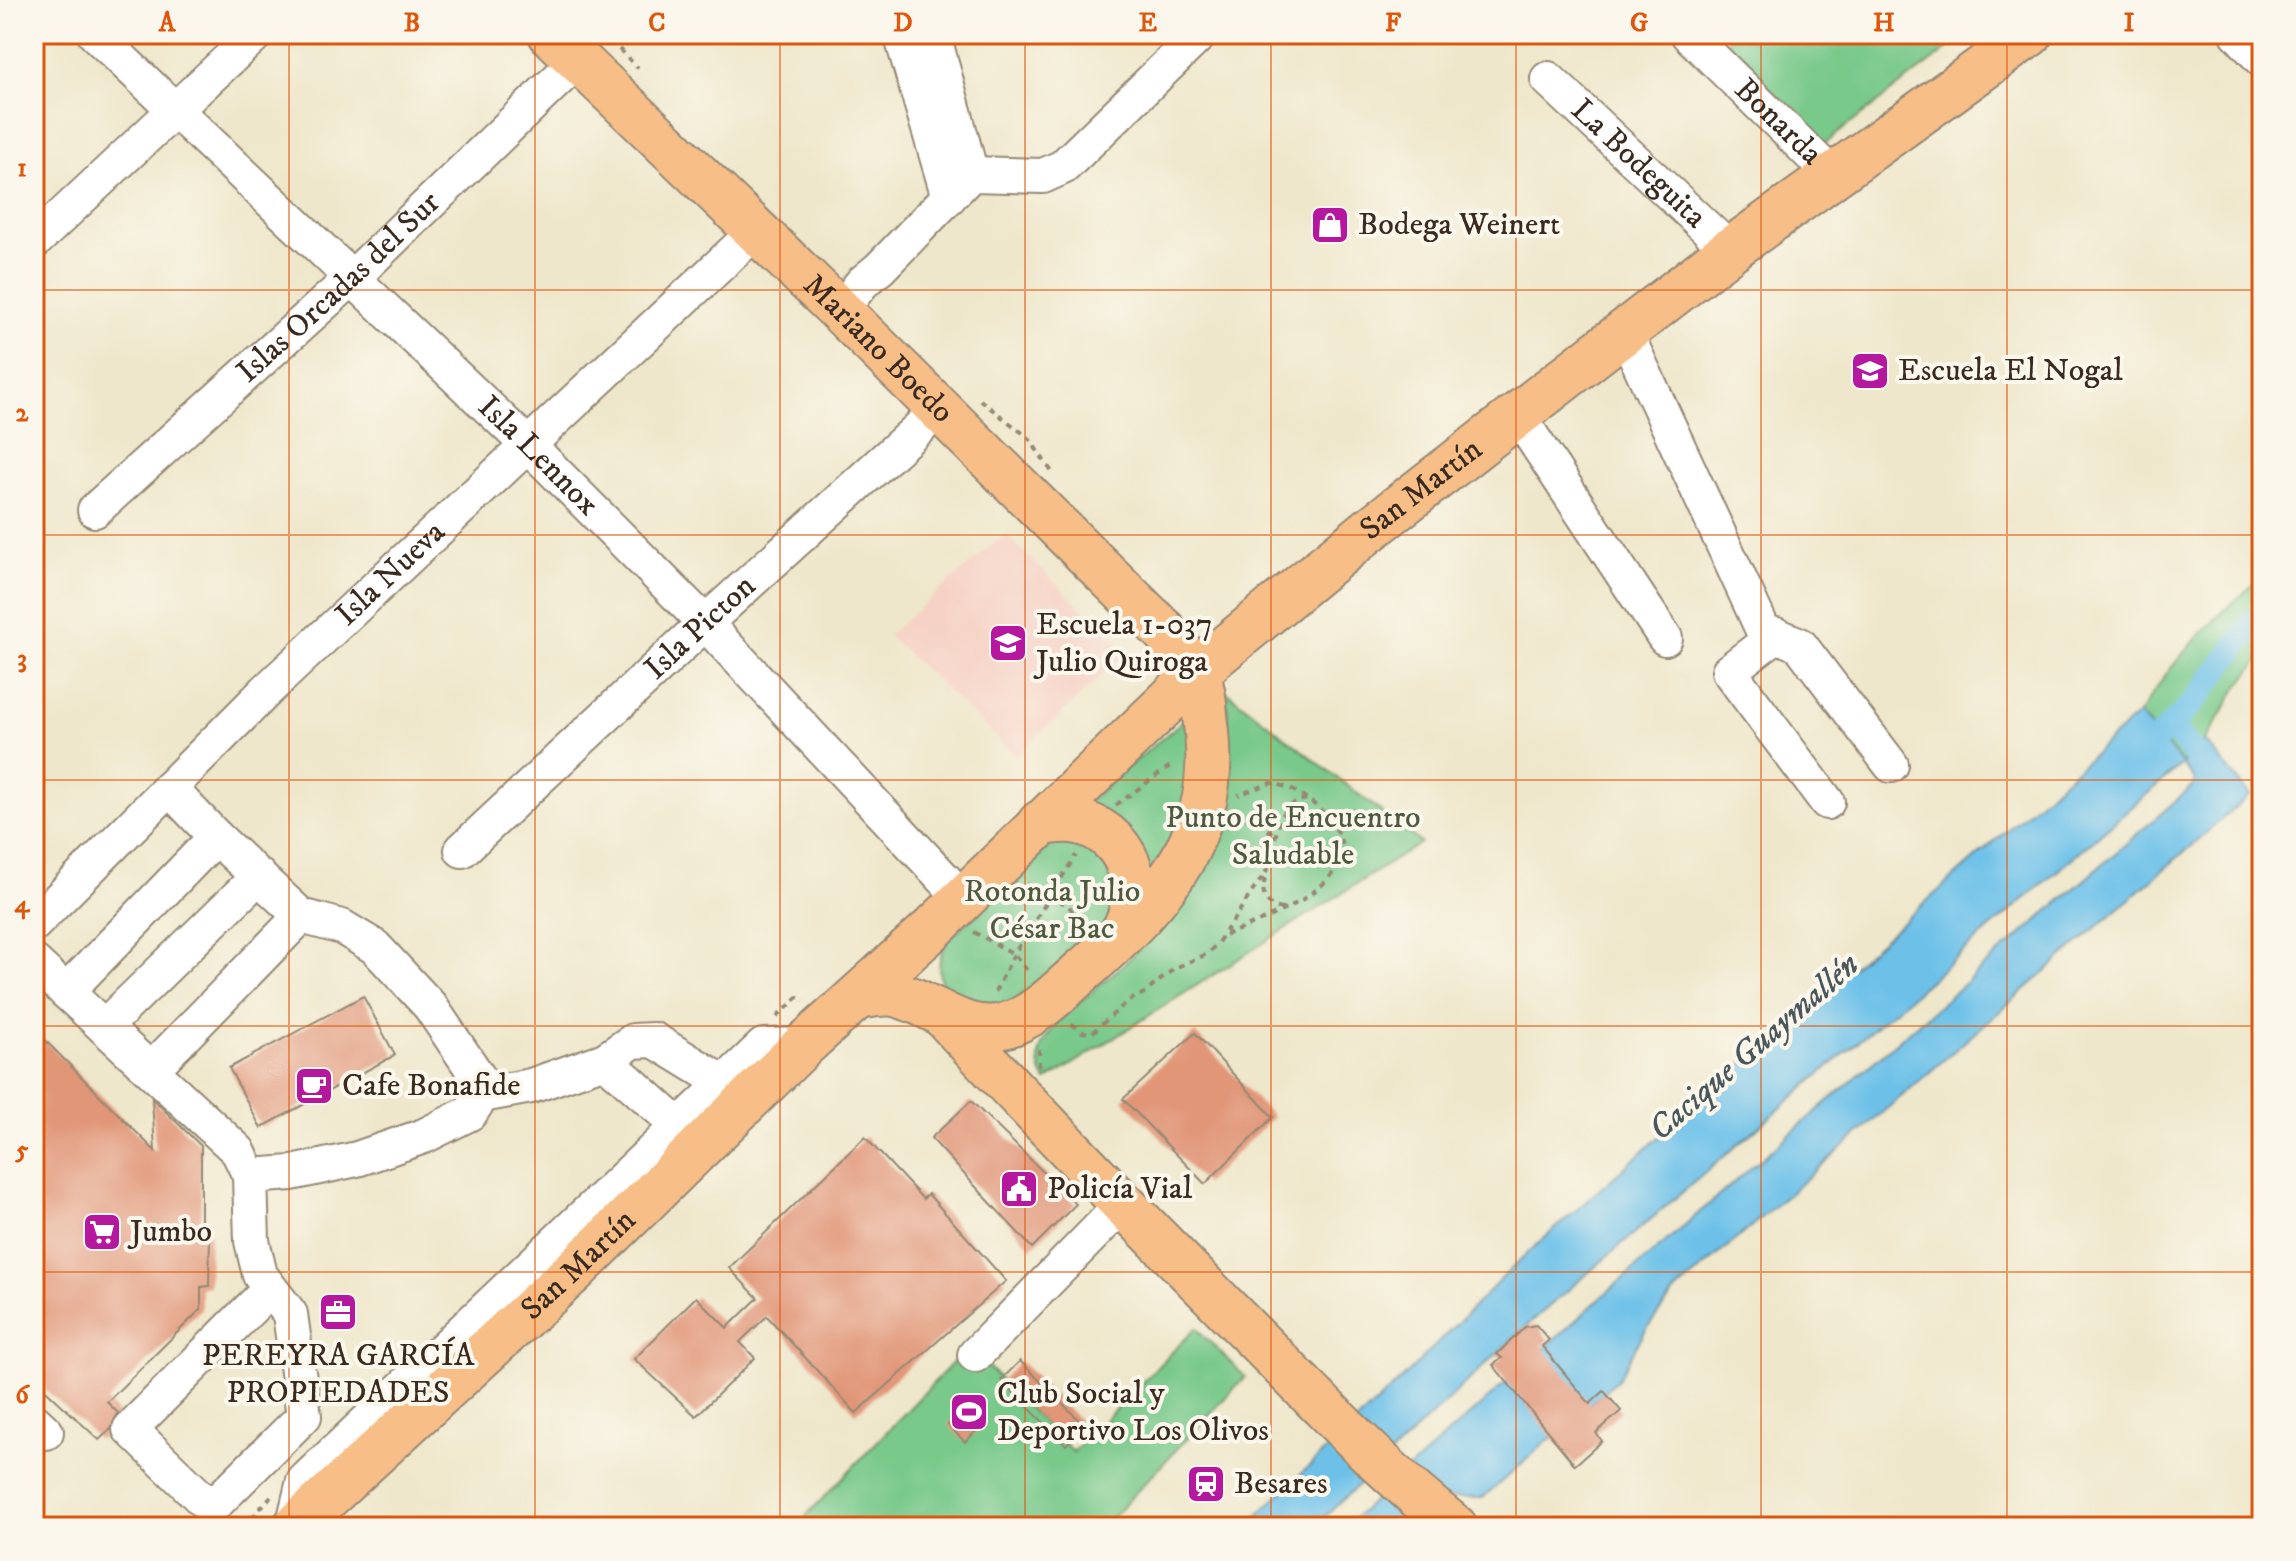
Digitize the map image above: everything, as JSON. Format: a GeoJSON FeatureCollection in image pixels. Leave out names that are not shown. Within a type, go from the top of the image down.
{"type":"FeatureCollection","features":[{"type":"Feature","properties":{"kind":"main road","name":"San Martín"},"geometry":{"type":"LineString","coordinates":[[294,1527],[576,1269],[804,1045],[946,915],[1197,673],[1303,583],[1730,250],[2030,34]]}},
{"type":"Feature","properties":{"kind":"main road","name":"Mariano Boedo"},"geometry":{"type":"LineString","coordinates":[[581,46],[755,232],[840,311],[955,401],[1166,633],[1197,673]]}},
{"type":"Feature","properties":{"kind":"main road"},"geometry":{"type":"LineString","coordinates":[[1108,948],[1171,881],[1187,854],[1203,816],[1208,784],[1209,740],[1197,673]]}},
{"type":"Feature","properties":{"kind":"main road"},"geometry":{"type":"LineString","coordinates":[[1040,823],[1072,821],[1094,828],[1124,855],[1135,885],[1131,916],[1108,948],[1053,1015],[1024,1038],[1021,1060],[1027,1079],[1059,1137]]}},
{"type":"Feature","properties":{"kind":"main road"},"geometry":{"type":"LineString","coordinates":[[946,915],[922,949],[921,974],[927,994],[946,1018],[1122,1205],[1347,1430],[1443,1518]]}},
{"type":"Feature","properties":{"kind":"main road"},"geometry":{"type":"LineString","coordinates":[[858,997],[894,994],[946,1018],[975,1027],[1000,1026],[1053,1015]]}},
{"type":"Feature","properties":{"kind":"street","name":"Isla Lennox"},"geometry":{"type":"LineString","coordinates":[[95,34],[529,446],[705,623],[946,915]]}},
{"type":"Feature","properties":{"kind":"street"},"geometry":{"type":"LineString","coordinates":[[34,242],[256,34]]}},
{"type":"Feature","properties":{"kind":"street"},"geometry":{"type":"LineString","coordinates":[[901,34],[960,185]]}},
{"type":"Feature","properties":{"kind":"street"},"geometry":{"type":"LineString","coordinates":[[933,34],[960,185]]}},
{"type":"Feature","properties":{"kind":"street"},"geometry":{"type":"LineString","coordinates":[[840,311],[862,283],[960,185],[1043,176],[1063,167],[1200,34]]}},
{"type":"Feature","properties":{"kind":"street","name":"Bonarda"},"geometry":{"type":"LineString","coordinates":[[1688,34],[1834,177]]}},
{"type":"Feature","properties":{"kind":"street"},"geometry":{"type":"LineString","coordinates":[[2238,34],[2262,60]]}},
{"type":"Feature","properties":{"kind":"street","name":"Islas Orcadas del Sur"},"geometry":{"type":"LineString","coordinates":[[95,510],[353,277],[581,46]]}},
{"type":"Feature","properties":{"kind":"street","name":"La Bodeguita"},"geometry":{"type":"LineString","coordinates":[[1548,79],[1730,250]]}},
{"type":"Feature","properties":{"kind":"street","name":"Isla Nueva"},"geometry":{"type":"LineString","coordinates":[[34,924],[266,691],[755,232]]}},
{"type":"Feature","properties":{"kind":"street"},"geometry":{"type":"LineString","coordinates":[[1625,332],[1768,641]]}},
{"type":"Feature","properties":{"kind":"street","name":"Isla Picton"},"geometry":{"type":"LineString","coordinates":[[462,850],[705,623],[955,401]]}},
{"type":"Feature","properties":{"kind":"street"},"geometry":{"type":"LineString","coordinates":[[1517,414],[1665,638]]}},
{"type":"Feature","properties":{"kind":"street"},"geometry":{"type":"LineString","coordinates":[[1827,802],[1729,671],[1776,635],[1800,645],[1891,765]]}},
{"type":"Feature","properties":{"kind":"street"},"geometry":{"type":"LineString","coordinates":[[169,788],[216,837],[301,916],[342,927],[375,947],[430,1006],[478,1077],[482,1095]]}},
{"type":"Feature","properties":{"kind":"street"},"geometry":{"type":"LineString","coordinates":[[66,992],[216,837]]}},
{"type":"Feature","properties":{"kind":"street"},"geometry":{"type":"LineString","coordinates":[[104,1027],[259,876]]}},
{"type":"Feature","properties":{"kind":"street"},"geometry":{"type":"LineString","coordinates":[[151,1070],[301,916]]}},
{"type":"Feature","properties":{"kind":"street"},"geometry":{"type":"LineString","coordinates":[[34,962],[238,1151],[250,1176],[252,1241],[260,1275],[290,1314],[304,1416],[335,1452]]}},
{"type":"Feature","properties":{"kind":"street"},"geometry":{"type":"LineString","coordinates":[[250,1176],[292,1173],[357,1159],[424,1136],[470,1113],[482,1095],[531,1086],[605,1060],[633,1041],[654,1040],[724,1083]]}},
{"type":"Feature","properties":{"kind":"street"},"geometry":{"type":"LineString","coordinates":[[294,1527],[304,1481],[763,1046],[804,1045]]}},
{"type":"Feature","properties":{"kind":"street"},"geometry":{"type":"LineString","coordinates":[[605,1060],[679,1126]]}},
{"type":"Feature","properties":{"kind":"street"},"geometry":{"type":"LineString","coordinates":[[975,1355],[1122,1205]]}},
{"type":"Feature","properties":{"kind":"street"},"geometry":{"type":"LineString","coordinates":[[270,1289],[130,1429],[211,1508],[304,1416]]}},
{"type":"Feature","properties":{"kind":"path"},"geometry":{"type":"LineString","coordinates":[[581,46],[649,78]]}},
{"type":"Feature","properties":{"kind":"path"},"geometry":{"type":"LineString","coordinates":[[955,401],[1012,422],[1028,437],[1054,474]]}},
{"type":"Feature","properties":{"kind":"path"},"geometry":{"type":"LineString","coordinates":[[994,995],[1014,954],[1094,828],[1114,806],[1177,761]]}},
{"type":"Feature","properties":{"kind":"path"},"geometry":{"type":"LineString","coordinates":[[1222,936],[1285,910],[1329,879],[1340,859],[1340,840],[1332,823],[1308,799],[1271,783],[1241,795],[1232,795]]}},
{"type":"Feature","properties":{"kind":"path"},"geometry":{"type":"LineString","coordinates":[[1285,910],[1273,907],[1263,897],[1267,870],[1284,811],[1294,802],[1308,799]]}},
{"type":"Feature","properties":{"kind":"path"},"geometry":{"type":"LineString","coordinates":[[1228,821],[1252,820],[1265,826],[1276,838]]}},
{"type":"Feature","properties":{"kind":"path"},"geometry":{"type":"LineString","coordinates":[[998,863],[1006,873],[1069,906],[1108,948]]}},
{"type":"Feature","properties":{"kind":"path"},"geometry":{"type":"LineString","coordinates":[[946,915],[1014,954],[1053,1015],[1084,1033],[1092,1033],[1127,1002],[1146,992],[1175,968],[1207,954],[1267,870]]}},
{"type":"Feature","properties":{"kind":"path"},"geometry":{"type":"LineString","coordinates":[[1040,1070],[1039,1049],[1053,1015]]}},
{"type":"Feature","properties":{"kind":"shaded area","name":"Escuela 1-037 Julio Quiroga"},"geometry":{"type":"Polygon","coordinates":[[[1005,534],[1127,652],[1016,756],[888,635],[1005,534]]]}},
{"type":"Feature","properties":{"kind":"green space"},"geometry":{"type":"Polygon","coordinates":[[[1734,34],[1967,34],[1824,144],[1723,45],[1734,34]]]}},
{"type":"Feature","properties":{"kind":"green space"},"geometry":{"type":"Polygon","coordinates":[[[2262,577],[2262,657],[2237,689],[2205,741],[2182,763],[2139,714],[2194,641],[2262,577]]]}},
{"type":"Feature","properties":{"kind":"green space","name":"Punto de Encuentro Saludable"},"geometry":{"type":"Polygon","coordinates":[[[1226,691],[1421,843],[1046,1081],[1039,1057],[1047,1036],[1179,908],[1208,859],[1217,833],[1227,776],[1226,691]]]}},
{"type":"Feature","properties":{"kind":"green space","name":"Rotonda Julio César Bac"},"geometry":{"type":"Polygon","coordinates":[[[1186,718],[1198,753],[1159,881],[1085,804],[1186,718]]]}},
{"type":"Feature","properties":{"kind":"green space","name":"Rotonda Julio César Bac"},"geometry":{"type":"Polygon","coordinates":[[[1063,834],[1107,860],[1116,917],[999,1014],[947,994],[939,969],[945,943],[1063,834]]]}},
{"type":"Feature","properties":{"kind":"green space","name":"Club Social y Deportivo Los Olivos"},"geometry":{"type":"Polygon","coordinates":[[[1196,1328],[1245,1377],[1103,1527],[809,1527],[812,1523],[805,1517],[968,1347],[1073,1452],[1196,1328]]]}},
{"type":"Feature","properties":{"kind":"water"},"geometry":{"type":"Polygon","coordinates":[[[2139,714],[2182,763],[2205,741],[2250,795],[1675,1292],[1645,1331],[1618,1379],[1483,1498],[1442,1498],[1410,1527],[1344,1527],[1604,1295],[2193,786],[2195,780],[2182,764],[1525,1327],[1314,1527],[1245,1527],[1408,1373],[1522,1258],[2139,714]]]}},
{"type":"Feature","properties":{"kind":"building"},"geometry":{"type":"Polygon","coordinates":[[[363,996],[395,1055],[261,1128],[229,1068],[363,996]]]}},
{"type":"Feature","properties":{"kind":"building","name":"Jumbo"},"geometry":{"type":"Polygon","coordinates":[[[34,1029],[155,1151],[152,1098],[201,1146],[201,1233],[210,1233],[209,1286],[201,1287],[201,1309],[107,1402],[118,1413],[111,1429],[99,1440],[34,1379],[34,1029]]]}},
{"type":"Feature","properties":{"kind":"building"},"geometry":{"type":"Polygon","coordinates":[[[1195,1033],[1273,1117],[1205,1184],[1123,1099],[1195,1033]]]}},
{"type":"Feature","properties":{"kind":"building","name":"Policía Vial"},"geometry":{"type":"Polygon","coordinates":[[[971,1101],[1076,1204],[1032,1248],[931,1138],[971,1101]]]}},
{"type":"Feature","properties":{"kind":"building"},"geometry":{"type":"Polygon","coordinates":[[[865,1137],[923,1199],[928,1194],[1006,1281],[856,1413],[767,1316],[740,1342],[755,1358],[696,1416],[634,1359],[696,1297],[727,1328],[758,1298],[729,1268],[865,1137]]]}},
{"type":"Feature","properties":{"kind":"building"},"geometry":{"type":"Polygon","coordinates":[[[1536,1325],[1549,1340],[1542,1346],[1590,1404],[1604,1391],[1621,1411],[1596,1433],[1602,1441],[1575,1465],[1493,1365],[1502,1358],[1497,1354],[1525,1327],[1536,1325]]]}},
{"type":"Feature","properties":{"kind":"building"},"geometry":{"type":"Polygon","coordinates":[[[1020,1361],[1084,1425],[1066,1445],[1001,1380],[1020,1361]]]}},
{"type":"Feature","properties":{"kind":"building"},"geometry":{"type":"Polygon","coordinates":[[[968,1406],[985,1423],[965,1442],[948,1425],[968,1406]]]}},
{"type":"Feature","properties":{"kind":"waterway","name":"Cacique Guaymallén"},"geometry":{"type":"LineString","coordinates":[[2137,759],[2194,702],[2262,612]]}},
{"type":"Feature","properties":{"kind":"waterway"},"geometry":{"type":"LineString","coordinates":[[2172,727],[2214,777]]}},
{"type":"Feature","properties":{"kind":"place","name":"Bodega Weinert"},"geometry":{"type":"Point","coordinates":[1330,225]}},
{"type":"Feature","properties":{"kind":"place","name":"Escuela El Nogal"},"geometry":{"type":"Point","coordinates":[1870,371]}},
{"type":"Feature","properties":{"kind":"place","name":"Escuela 1-037 Julio Quiroga"},"geometry":{"type":"Point","coordinates":[1008,643]}},
{"type":"Feature","properties":{"kind":"place","name":"Cafe Bonafide"},"geometry":{"type":"Point","coordinates":[314,1086]}},
{"type":"Feature","properties":{"kind":"place","name":"Policía Vial"},"geometry":{"type":"Point","coordinates":[1019,1189]}},
{"type":"Feature","properties":{"kind":"place","name":"Jumbo"},"geometry":{"type":"Point","coordinates":[102,1232]}},
{"type":"Feature","properties":{"kind":"place","name":"PEREYRA GARCÍA PROPIEDADES"},"geometry":{"type":"Point","coordinates":[338,1312]}},
{"type":"Feature","properties":{"kind":"place","name":"Club Social y Deportivo Los Olivos"},"geometry":{"type":"Point","coordinates":[969,1412]}},
{"type":"Feature","properties":{"kind":"place","name":"Besares"},"geometry":{"type":"Point","coordinates":[1206,1484]}}]}
